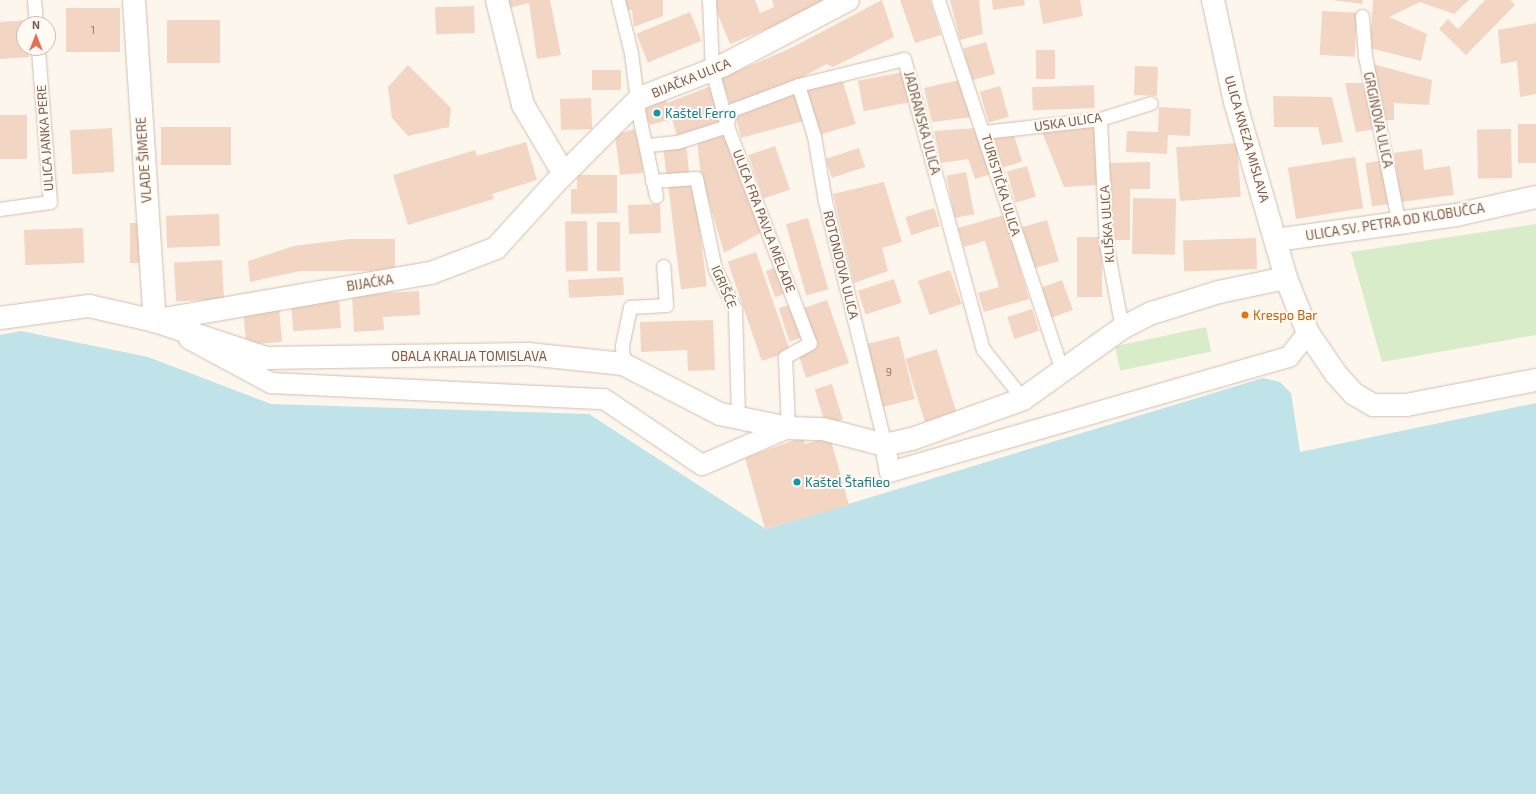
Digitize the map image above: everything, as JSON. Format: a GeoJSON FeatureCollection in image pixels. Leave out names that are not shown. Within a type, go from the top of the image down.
{"type":"FeatureCollection","features":[{"type":"Feature","properties":{"kind":"street","name":"VLADE ŠIMERE"},"geometry":{"type":"LineString","coordinates":[[134,0],[155,321]]}},
{"type":"Feature","properties":{"kind":"street"},"geometry":{"type":"LineString","coordinates":[[497,0],[523,105],[559,179]]}},
{"type":"Feature","properties":{"kind":"street","name":"BIJAČKA ULICA"},"geometry":{"type":"LineString","coordinates":[[559,179],[640,98],[712,70],[848,0]]}},
{"type":"Feature","properties":{"kind":"street","name":"ULICA KNEZA MISLAVA"},"geometry":{"type":"LineString","coordinates":[[1213,0],[1235,102],[1286,278]]}},
{"type":"Feature","properties":{"kind":"street","name":"BIJAĆKA"},"geometry":{"type":"LineString","coordinates":[[155,321],[431,273],[496,248],[559,179]]}},
{"type":"Feature","properties":{"kind":"street","name":"ULICA SV. PETRA OD KLOBUČCA"},"geometry":{"type":"LineString","coordinates":[[1276,240],[1399,224],[1536,197]]}},
{"type":"Feature","properties":{"kind":"street"},"geometry":{"type":"LineString","coordinates":[[1286,278],[1308,334],[1336,374],[1354,394],[1373,405],[1406,405],[1536,380]]}},
{"type":"Feature","properties":{"kind":"street","name":"OBALA KRALJA TOMISLAVA"},"geometry":{"type":"LineString","coordinates":[[155,321],[266,358],[528,354],[623,364],[720,414],[788,428],[823,429],[885,445],[912,440],[1023,399],[1122,328],[1152,313],[1219,292],[1286,278]]}},
{"type":"Feature","properties":{"kind":"street"},"geometry":{"type":"LineString","coordinates":[[0,318],[89,306],[155,321],[271,383],[604,399],[702,465],[788,428]]}},
{"type":"Feature","properties":{"kind":"street"},"geometry":{"type":"LineString","coordinates":[[885,445],[890,472],[1289,357],[1308,334]]}},
{"type":"Feature","properties":{"kind":"lane"},"geometry":{"type":"LineString","coordinates":[[34,0],[35,16]]}},
{"type":"Feature","properties":{"kind":"lane"},"geometry":{"type":"LineString","coordinates":[[618,0],[640,98],[639,116],[648,145],[652,181],[656,196]]}},
{"type":"Feature","properties":{"kind":"lane","name":"ULICA FRA PAVLA MELADE"},"geometry":{"type":"LineString","coordinates":[[709,0],[712,70],[727,126],[810,344],[785,357],[788,428]]}},
{"type":"Feature","properties":{"kind":"lane","name":"TURISTIČKA ULICA"},"geometry":{"type":"LineString","coordinates":[[938,0],[984,132],[1062,371]]}},
{"type":"Feature","properties":{"kind":"lane","name":"GRGINOVA ULICA"},"geometry":{"type":"LineString","coordinates":[[1362,16],[1365,56],[1399,224]]}},
{"type":"Feature","properties":{"kind":"lane","name":"ULICA JANKA PERE"},"geometry":{"type":"LineString","coordinates":[[0,209],[50,202],[39,56]]}},
{"type":"Feature","properties":{"kind":"lane","name":"JADRANSKA ULICA"},"geometry":{"type":"LineString","coordinates":[[727,126],[729,111],[798,85],[904,60],[983,349],[1023,399]]}},
{"type":"Feature","properties":{"kind":"lane","name":"ROTONDOVA ULICA"},"geometry":{"type":"LineString","coordinates":[[798,85],[814,136],[825,201],[885,445]]}},
{"type":"Feature","properties":{"kind":"lane","name":"USKA ULICA"},"geometry":{"type":"LineString","coordinates":[[984,132],[1100,119],[1151,103]]}},
{"type":"Feature","properties":{"kind":"lane","name":"KLIŠKA ULICA"},"geometry":{"type":"LineString","coordinates":[[1100,119],[1106,244],[1122,328]]}},
{"type":"Feature","properties":{"kind":"lane"},"geometry":{"type":"LineString","coordinates":[[648,145],[677,142],[727,126]]}},
{"type":"Feature","properties":{"kind":"lane","name":"IGRIŠĆE"},"geometry":{"type":"LineString","coordinates":[[652,181],[696,178],[715,269],[736,309],[738,418]]}},
{"type":"Feature","properties":{"kind":"lane"},"geometry":{"type":"LineString","coordinates":[[623,364],[622,345],[630,307],[666,304],[663,266]]}},
{"type":"Feature","properties":{"kind":"green space"},"geometry":{"type":"Polygon","coordinates":[[[1536,224],[1536,335],[1382,362],[1351,252],[1536,224]]]}},
{"type":"Feature","properties":{"kind":"green space"},"geometry":{"type":"Polygon","coordinates":[[[1206,327],[1211,351],[1120,371],[1115,346],[1206,327]]]}},
{"type":"Feature","properties":{"kind":"water"},"geometry":{"type":"Polygon","coordinates":[[[21,331],[148,357],[271,404],[589,414],[766,529],[1263,378],[1280,382],[1291,393],[1300,452],[1536,403],[1536,794],[0,794],[0,335],[21,331]]]}},
{"type":"Feature","properties":{"kind":"building"},"geometry":{"type":"Polygon","coordinates":[[[506,0],[550,0],[561,55],[537,59],[529,3],[508,8],[506,0]]]}},
{"type":"Feature","properties":{"kind":"building"},"geometry":{"type":"Polygon","coordinates":[[[624,0],[663,0],[663,16],[634,27],[632,10],[624,10],[624,0]]]}},
{"type":"Feature","properties":{"kind":"building"},"geometry":{"type":"Polygon","coordinates":[[[712,0],[755,0],[760,13],[774,7],[772,0],[838,0],[730,44],[712,0]]]}},
{"type":"Feature","properties":{"kind":"building"},"geometry":{"type":"Polygon","coordinates":[[[882,0],[894,37],[833,67],[826,64],[796,81],[730,104],[721,78],[789,49],[882,0]]]}},
{"type":"Feature","properties":{"kind":"building"},"geometry":{"type":"Polygon","coordinates":[[[900,0],[930,0],[941,35],[915,43],[900,0]]]}},
{"type":"Feature","properties":{"kind":"building"},"geometry":{"type":"Polygon","coordinates":[[[950,0],[979,0],[983,34],[960,40],[950,0]]]}},
{"type":"Feature","properties":{"kind":"building"},"geometry":{"type":"Polygon","coordinates":[[[992,0],[1024,0],[1025,5],[993,10],[992,0]]]}},
{"type":"Feature","properties":{"kind":"building"},"geometry":{"type":"Polygon","coordinates":[[[1039,0],[1080,0],[1083,16],[1043,24],[1039,0]]]}},
{"type":"Feature","properties":{"kind":"building"},"geometry":{"type":"Polygon","coordinates":[[[1332,0],[1363,0],[1362,4],[1332,0]]]}},
{"type":"Feature","properties":{"kind":"building"},"geometry":{"type":"Polygon","coordinates":[[[1373,0],[1469,0],[1454,14],[1420,2],[1389,17],[1427,34],[1421,61],[1370,48],[1373,0]]]}},
{"type":"Feature","properties":{"kind":"building"},"geometry":{"type":"Polygon","coordinates":[[[1485,0],[1510,0],[1515,5],[1466,55],[1439,29],[1448,19],[1458,29],[1485,0]]]}},
{"type":"Feature","properties":{"kind":"building"},"geometry":{"type":"Polygon","coordinates":[[[474,6],[475,33],[436,34],[435,7],[474,6]]]}},
{"type":"Feature","properties":{"kind":"building"},"geometry":{"type":"Polygon","coordinates":[[[66,8],[120,8],[120,52],[66,52],[66,8]]]}},
{"type":"Feature","properties":{"kind":"building"},"geometry":{"type":"Polygon","coordinates":[[[1322,11],[1357,13],[1355,57],[1320,55],[1322,11]]]}},
{"type":"Feature","properties":{"kind":"building"},"geometry":{"type":"Polygon","coordinates":[[[690,12],[702,41],[648,62],[636,34],[690,12]]]}},
{"type":"Feature","properties":{"kind":"building"},"geometry":{"type":"Polygon","coordinates":[[[167,20],[220,20],[220,63],[167,63],[167,20]]]}},
{"type":"Feature","properties":{"kind":"building"},"geometry":{"type":"Polygon","coordinates":[[[16,21],[16,56],[29,57],[0,59],[0,22],[16,21]]]}},
{"type":"Feature","properties":{"kind":"building"},"geometry":{"type":"Polygon","coordinates":[[[1536,23],[1536,94],[1520,97],[1517,61],[1501,64],[1498,30],[1536,23]]]}},
{"type":"Feature","properties":{"kind":"building"},"geometry":{"type":"Polygon","coordinates":[[[986,42],[995,74],[972,80],[963,49],[986,42]]]}},
{"type":"Feature","properties":{"kind":"building"},"geometry":{"type":"Polygon","coordinates":[[[1036,50],[1055,50],[1055,79],[1036,79],[1036,50]]]}},
{"type":"Feature","properties":{"kind":"building"},"geometry":{"type":"Polygon","coordinates":[[[1373,64],[1432,80],[1429,105],[1394,103],[1394,120],[1383,120],[1373,64]]]}},
{"type":"Feature","properties":{"kind":"building"},"geometry":{"type":"Polygon","coordinates":[[[408,65],[451,108],[449,127],[408,136],[392,118],[388,87],[408,65]]]}},
{"type":"Feature","properties":{"kind":"building"},"geometry":{"type":"Polygon","coordinates":[[[1135,66],[1158,67],[1157,96],[1134,95],[1135,66]]]}},
{"type":"Feature","properties":{"kind":"building"},"geometry":{"type":"Polygon","coordinates":[[[592,70],[621,70],[621,90],[592,90],[592,70]]]}},
{"type":"Feature","properties":{"kind":"building"},"geometry":{"type":"Polygon","coordinates":[[[903,72],[909,102],[864,111],[858,81],[903,72]]]}},
{"type":"Feature","properties":{"kind":"building"},"geometry":{"type":"Polygon","coordinates":[[[842,79],[856,124],[819,135],[806,90],[842,79]]]}},
{"type":"Feature","properties":{"kind":"building"},"geometry":{"type":"Polygon","coordinates":[[[959,80],[973,117],[932,122],[924,88],[959,80]]]}},
{"type":"Feature","properties":{"kind":"building"},"geometry":{"type":"Polygon","coordinates":[[[1345,83],[1365,83],[1377,129],[1356,132],[1345,83]]]}},
{"type":"Feature","properties":{"kind":"building"},"geometry":{"type":"Polygon","coordinates":[[[1094,85],[1095,108],[1033,110],[1032,87],[1094,85]]]}},
{"type":"Feature","properties":{"kind":"building"},"geometry":{"type":"Polygon","coordinates":[[[711,86],[722,121],[677,136],[672,119],[650,125],[642,107],[665,98],[667,103],[711,86]]]}},
{"type":"Feature","properties":{"kind":"building"},"geometry":{"type":"Polygon","coordinates":[[[1000,86],[1009,117],[989,123],[980,92],[1000,86]]]}},
{"type":"Feature","properties":{"kind":"building"},"geometry":{"type":"Polygon","coordinates":[[[796,91],[804,121],[741,138],[733,108],[796,91]]]}},
{"type":"Feature","properties":{"kind":"building"},"geometry":{"type":"Polygon","coordinates":[[[1273,96],[1332,97],[1343,142],[1322,145],[1318,127],[1274,127],[1273,96]]]}},
{"type":"Feature","properties":{"kind":"building"},"geometry":{"type":"Polygon","coordinates":[[[591,98],[592,129],[561,130],[560,99],[591,98]]]}},
{"type":"Feature","properties":{"kind":"building"},"geometry":{"type":"Polygon","coordinates":[[[1159,107],[1191,109],[1190,136],[1168,135],[1167,154],[1126,152],[1127,131],[1158,132],[1159,107]]]}},
{"type":"Feature","properties":{"kind":"building"},"geometry":{"type":"Polygon","coordinates":[[[0,115],[27,115],[27,159],[0,159],[0,115]]]}},
{"type":"Feature","properties":{"kind":"building"},"geometry":{"type":"Polygon","coordinates":[[[1518,124],[1536,124],[1536,163],[1518,163],[1518,124]]]}},
{"type":"Feature","properties":{"kind":"building"},"geometry":{"type":"Polygon","coordinates":[[[161,127],[231,127],[231,165],[161,165],[161,127]]]}},
{"type":"Feature","properties":{"kind":"building"},"geometry":{"type":"Polygon","coordinates":[[[1096,127],[1098,185],[1064,187],[1042,132],[1096,127]]]}},
{"type":"Feature","properties":{"kind":"building"},"geometry":{"type":"Polygon","coordinates":[[[112,128],[114,172],[72,174],[70,130],[112,128]]]}},
{"type":"Feature","properties":{"kind":"building"},"geometry":{"type":"Polygon","coordinates":[[[977,128],[991,174],[975,179],[968,159],[941,163],[934,131],[977,128]]]}},
{"type":"Feature","properties":{"kind":"building"},"geometry":{"type":"Polygon","coordinates":[[[634,129],[642,151],[643,173],[620,175],[615,135],[634,129]]]}},
{"type":"Feature","properties":{"kind":"building"},"geometry":{"type":"Polygon","coordinates":[[[1511,129],[1512,178],[1478,179],[1477,130],[1511,129]]]}},
{"type":"Feature","properties":{"kind":"building"},"geometry":{"type":"Polygon","coordinates":[[[727,131],[762,232],[724,253],[701,175],[697,141],[727,131]]]}},
{"type":"Feature","properties":{"kind":"building"},"geometry":{"type":"Polygon","coordinates":[[[1013,132],[1022,162],[1002,168],[993,138],[1013,132]]]}},
{"type":"Feature","properties":{"kind":"building"},"geometry":{"type":"Polygon","coordinates":[[[526,142],[537,180],[492,194],[494,199],[408,225],[393,175],[475,150],[477,156],[526,142]]]}},
{"type":"Feature","properties":{"kind":"building"},"geometry":{"type":"Polygon","coordinates":[[[686,143],[689,174],[666,176],[663,145],[686,143]]]}},
{"type":"Feature","properties":{"kind":"building"},"geometry":{"type":"Polygon","coordinates":[[[1237,143],[1241,197],[1180,201],[1176,147],[1237,143]]]}},
{"type":"Feature","properties":{"kind":"building"},"geometry":{"type":"Polygon","coordinates":[[[775,146],[790,189],[764,199],[749,155],[775,146]]]}},
{"type":"Feature","properties":{"kind":"building"},"geometry":{"type":"Polygon","coordinates":[[[859,148],[865,167],[832,178],[826,159],[859,148]]]}},
{"type":"Feature","properties":{"kind":"building"},"geometry":{"type":"Polygon","coordinates":[[[1422,149],[1424,170],[1450,166],[1454,195],[1401,202],[1394,153],[1422,149]]]}},
{"type":"Feature","properties":{"kind":"building"},"geometry":{"type":"Polygon","coordinates":[[[1355,157],[1363,208],[1296,219],[1288,168],[1355,157]]]}},
{"type":"Feature","properties":{"kind":"building"},"geometry":{"type":"Polygon","coordinates":[[[1385,160],[1392,203],[1372,207],[1365,163],[1385,160]]]}},
{"type":"Feature","properties":{"kind":"building"},"geometry":{"type":"Polygon","coordinates":[[[1150,162],[1150,189],[1130,189],[1130,240],[1109,240],[1109,163],[1150,162]]]}},
{"type":"Feature","properties":{"kind":"building"},"geometry":{"type":"Polygon","coordinates":[[[1027,166],[1036,197],[1016,203],[1007,172],[1027,166]]]}},
{"type":"Feature","properties":{"kind":"building"},"geometry":{"type":"Polygon","coordinates":[[[966,172],[974,214],[955,218],[946,176],[966,172]]]}},
{"type":"Feature","properties":{"kind":"building"},"geometry":{"type":"Polygon","coordinates":[[[577,175],[617,175],[617,213],[571,214],[571,189],[577,189],[577,175]]]}},
{"type":"Feature","properties":{"kind":"building"},"geometry":{"type":"Polygon","coordinates":[[[694,182],[707,286],[681,289],[668,185],[694,182]]]}},
{"type":"Feature","properties":{"kind":"building"},"geometry":{"type":"Polygon","coordinates":[[[884,182],[902,242],[882,248],[888,271],[854,283],[833,194],[884,182]]]}},
{"type":"Feature","properties":{"kind":"building"},"geometry":{"type":"Polygon","coordinates":[[[1133,198],[1176,199],[1175,255],[1132,254],[1133,198]]]}},
{"type":"Feature","properties":{"kind":"building"},"geometry":{"type":"Polygon","coordinates":[[[660,204],[661,233],[629,234],[628,205],[660,204]]]}},
{"type":"Feature","properties":{"kind":"building"},"geometry":{"type":"Polygon","coordinates":[[[934,208],[940,226],[911,235],[905,217],[934,208]]]}},
{"type":"Feature","properties":{"kind":"building"},"geometry":{"type":"Polygon","coordinates":[[[219,214],[220,246],[167,248],[166,216],[219,214]]]}},
{"type":"Feature","properties":{"kind":"building"},"geometry":{"type":"Polygon","coordinates":[[[1004,215],[1029,299],[984,312],[978,293],[999,287],[985,241],[964,247],[958,228],[1004,215]]]}},
{"type":"Feature","properties":{"kind":"building"},"geometry":{"type":"Polygon","coordinates":[[[808,218],[828,289],[806,295],[786,224],[808,218]]]}},
{"type":"Feature","properties":{"kind":"building"},"geometry":{"type":"Polygon","coordinates":[[[1047,220],[1059,261],[1034,269],[1022,227],[1047,220]]]}},
{"type":"Feature","properties":{"kind":"building"},"geometry":{"type":"Polygon","coordinates":[[[565,221],[587,221],[588,271],[566,271],[565,221]]]}},
{"type":"Feature","properties":{"kind":"building"},"geometry":{"type":"Polygon","coordinates":[[[597,222],[620,222],[620,271],[597,271],[597,222]]]}},
{"type":"Feature","properties":{"kind":"building"},"geometry":{"type":"Polygon","coordinates":[[[130,223],[146,223],[146,263],[130,263],[130,223]]]}},
{"type":"Feature","properties":{"kind":"building"},"geometry":{"type":"Polygon","coordinates":[[[83,228],[84,263],[25,265],[24,230],[83,228]]]}},
{"type":"Feature","properties":{"kind":"building"},"geometry":{"type":"Polygon","coordinates":[[[1077,237],[1102,237],[1102,297],[1077,297],[1077,237]]]}},
{"type":"Feature","properties":{"kind":"building"},"geometry":{"type":"Polygon","coordinates":[[[1256,238],[1257,269],[1184,272],[1183,241],[1256,238]]]}},
{"type":"Feature","properties":{"kind":"building"},"geometry":{"type":"Polygon","coordinates":[[[350,239],[395,239],[395,271],[300,271],[250,282],[248,261],[294,246],[350,239]]]}},
{"type":"Feature","properties":{"kind":"building"},"geometry":{"type":"Polygon","coordinates":[[[756,252],[790,351],[762,361],[728,262],[756,252]]]}},
{"type":"Feature","properties":{"kind":"building"},"geometry":{"type":"Polygon","coordinates":[[[222,260],[224,299],[176,301],[174,263],[222,260]]]}},
{"type":"Feature","properties":{"kind":"building"},"geometry":{"type":"Polygon","coordinates":[[[780,266],[789,292],[775,297],[766,271],[780,266]]]}},
{"type":"Feature","properties":{"kind":"building"},"geometry":{"type":"Polygon","coordinates":[[[950,270],[962,304],[930,315],[918,281],[950,270]]]}},
{"type":"Feature","properties":{"kind":"building"},"geometry":{"type":"Polygon","coordinates":[[[623,277],[624,295],[569,298],[568,280],[623,277]]]}},
{"type":"Feature","properties":{"kind":"building"},"geometry":{"type":"Polygon","coordinates":[[[894,279],[902,303],[866,315],[858,291],[894,279]]]}},
{"type":"Feature","properties":{"kind":"building"},"geometry":{"type":"Polygon","coordinates":[[[1062,280],[1073,310],[1049,319],[1039,289],[1062,280]]]}},
{"type":"Feature","properties":{"kind":"building"},"geometry":{"type":"Polygon","coordinates":[[[419,291],[420,315],[383,317],[384,330],[354,332],[352,295],[419,291]]]}},
{"type":"Feature","properties":{"kind":"building"},"geometry":{"type":"Polygon","coordinates":[[[339,298],[341,328],[293,331],[291,301],[339,298]]]}},
{"type":"Feature","properties":{"kind":"building"},"geometry":{"type":"Polygon","coordinates":[[[827,300],[849,363],[806,378],[798,353],[818,346],[804,308],[827,300]]]}},
{"type":"Feature","properties":{"kind":"building"},"geometry":{"type":"Polygon","coordinates":[[[792,304],[803,337],[790,342],[779,308],[792,304]]]}},
{"type":"Feature","properties":{"kind":"building"},"geometry":{"type":"Polygon","coordinates":[[[279,307],[282,342],[246,345],[243,310],[279,307]]]}},
{"type":"Feature","properties":{"kind":"building"},"geometry":{"type":"Polygon","coordinates":[[[1032,309],[1039,331],[1014,339],[1007,317],[1032,309]]]}},
{"type":"Feature","properties":{"kind":"building"},"geometry":{"type":"Polygon","coordinates":[[[713,320],[715,370],[688,371],[687,350],[641,352],[640,322],[713,320]]]}},
{"type":"Feature","properties":{"kind":"building"},"geometry":{"type":"Polygon","coordinates":[[[899,336],[915,399],[879,408],[863,345],[899,336]]]}},
{"type":"Feature","properties":{"kind":"building"},"geometry":{"type":"Polygon","coordinates":[[[937,349],[956,412],[925,422],[905,359],[937,349]]]}},
{"type":"Feature","properties":{"kind":"building"},"geometry":{"type":"Polygon","coordinates":[[[832,384],[843,419],[826,425],[815,389],[832,384]]]}},
{"type":"Feature","properties":{"kind":"building","name":"Kaštel Štafileo"},"geometry":{"type":"Polygon","coordinates":[[[803,437],[805,444],[830,437],[849,505],[765,529],[745,458],[803,437]]]}},
{"type":"Feature","properties":{"kind":"place","name":"Kaštel Ferro"},"geometry":{"type":"Point","coordinates":[657,113]}},
{"type":"Feature","properties":{"kind":"place","name":"Krespo Bar"},"geometry":{"type":"Point","coordinates":[1245,315]}},
{"type":"Feature","properties":{"kind":"place","name":"Kaštel Štafileo"},"geometry":{"type":"Point","coordinates":[797,482]}}]}
